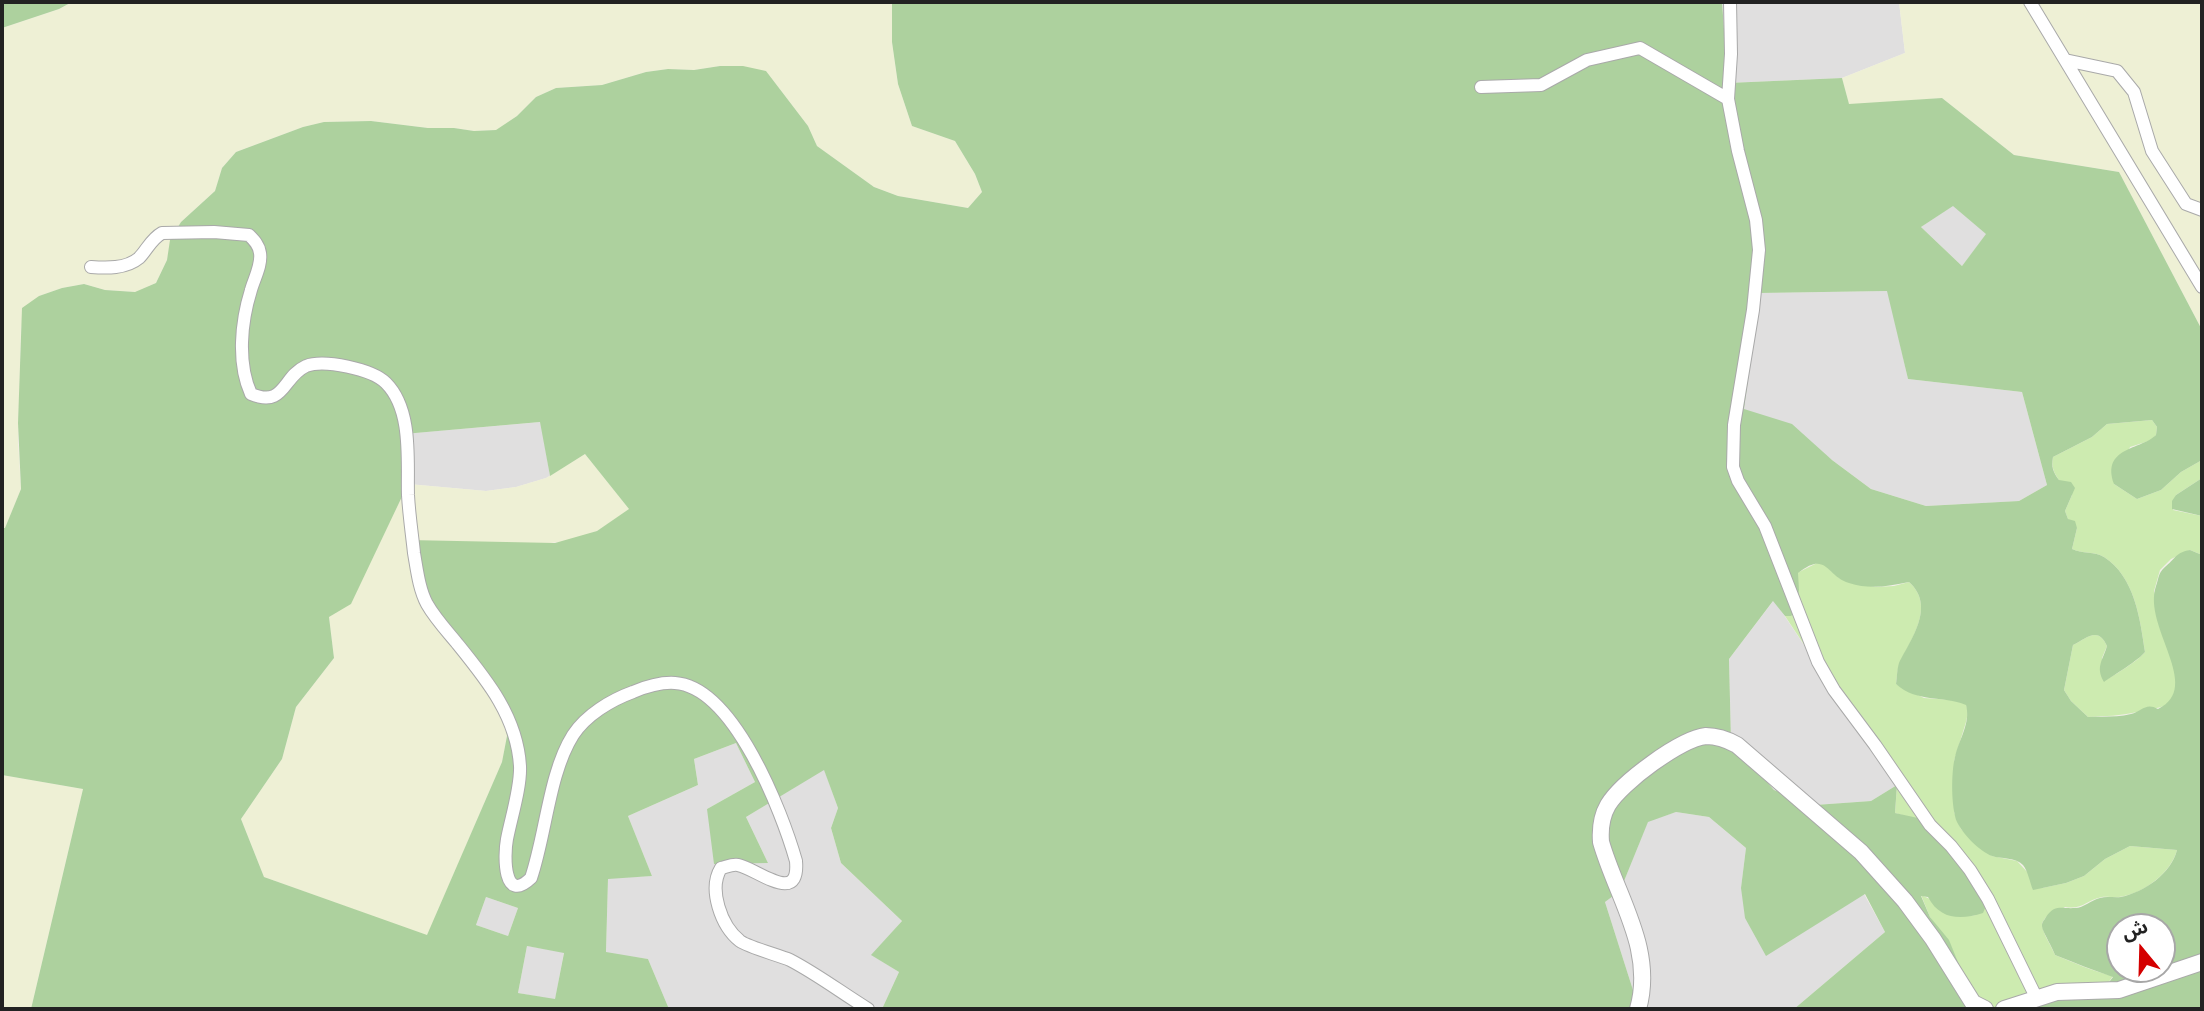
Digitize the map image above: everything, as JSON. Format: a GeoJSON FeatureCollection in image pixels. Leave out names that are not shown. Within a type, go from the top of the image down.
{"type":"FeatureCollection","features":[{"type":"Feature","properties":{"kind":"street"},"geometry":{"type":"LineString","coordinates":[[1730,2],[1728,99],[1756,220],[1759,250],[1754,310],[1734,425],[1732,449],[1738,481],[1765,526],[1818,662],[1834,690],[1883,755],[1930,825],[1970,870],[2036,997]]}},
{"type":"Feature","properties":{"kind":"street"},"geometry":{"type":"LineString","coordinates":[[2030,2],[2202,287]]}},
{"type":"Feature","properties":{"kind":"street"},"geometry":{"type":"LineString","coordinates":[[1481,87],[1541,85],[1587,60],[1640,48],[1728,99]]}},
{"type":"Feature","properties":{"kind":"street"},"geometry":{"type":"LineString","coordinates":[[2065,60],[2117,71],[2134,93],[2152,151],[2186,204],[2202,210]]}},
{"type":"Feature","properties":{"kind":"street"},"geometry":{"type":"LineString","coordinates":[[91,267],[111,268],[125,265],[138,258],[155,237],[170,232],[248,235],[256,242],[260,253],[259,267],[244,311],[242,340],[246,382],[251,394],[263,399],[277,396],[303,367],[314,364],[368,372],[385,382],[393,393],[408,438],[408,496],[421,591],[439,622],[499,699],[511,721],[518,745],[521,770],[505,850],[506,874],[510,883],[524,885],[531,878],[559,766],[573,734],[582,723],[622,696],[640,689],[676,683],[706,696],[727,717],[757,760],[796,861],[797,873],[793,880],[778,883],[739,865],[721,868],[716,876],[715,888],[725,920],[741,942],[790,961],[868,1009]]}},
{"type":"Feature","properties":{"kind":"street"},"geometry":{"type":"LineString","coordinates":[[1637,1009],[1643,980],[1642,960],[1638,942],[1601,842],[1603,815],[1617,793],[1674,748],[1687,740],[1708,736],[1725,739],[1737,745],[1861,852],[1905,901],[1933,939],[1973,1003],[1985,1009]]}},
{"type":"Feature","properties":{"kind":"street"},"geometry":{"type":"LineString","coordinates":[[2004,1009],[2057,992],[2119,990],[2202,962]]}},
{"type":"Feature","properties":{"kind":"shaded area"},"geometry":{"type":"Polygon","coordinates":[[[1722,2],[1899,2],[1905,53],[1842,78],[1727,83],[1722,2]]]}},
{"type":"Feature","properties":{"kind":"shaded area"},"geometry":{"type":"Polygon","coordinates":[[[1953,205],[1987,234],[1962,266],[1921,227],[1953,205]]]}},
{"type":"Feature","properties":{"kind":"shaded area"},"geometry":{"type":"Polygon","coordinates":[[[1888,291],[1908,379],[2022,392],[2047,485],[2019,501],[1926,506],[1871,489],[1832,460],[1744,409],[1760,293],[1888,291]]]}},
{"type":"Feature","properties":{"kind":"shaded area"},"geometry":{"type":"Polygon","coordinates":[[[541,422],[550,476],[546,478],[516,487],[486,491],[408,484],[403,434],[541,422]]]}},
{"type":"Feature","properties":{"kind":"shaded area"},"geometry":{"type":"Polygon","coordinates":[[[1774,600],[1897,785],[1871,801],[1815,805],[1774,790],[1731,741],[1729,659],[1774,600]]]}},
{"type":"Feature","properties":{"kind":"shaded area"},"geometry":{"type":"Polygon","coordinates":[[[736,743],[755,782],[707,809],[768,863],[746,817],[824,769],[838,808],[831,828],[841,863],[902,921],[872,955],[899,972],[882,1009],[669,1009],[648,959],[606,953],[608,878],[652,876],[628,816],[698,785],[694,759],[736,743]]]}},
{"type":"Feature","properties":{"kind":"shaded area"},"geometry":{"type":"Polygon","coordinates":[[[1676,812],[1709,817],[1746,848],[1741,888],[1864,894],[1885,932],[1794,1009],[1639,1009],[1605,902],[1620,891],[1648,821],[1676,812]]]}},
{"type":"Feature","properties":{"kind":"shaded area"},"geometry":{"type":"Polygon","coordinates":[[[486,897],[518,908],[508,936],[476,925],[486,897]]]}},
{"type":"Feature","properties":{"kind":"shaded area"},"geometry":{"type":"Polygon","coordinates":[[[527,946],[564,952],[555,1000],[518,993],[527,946]]]}},
{"type":"Feature","properties":{"kind":"green space"},"geometry":{"type":"Polygon","coordinates":[[[2,2],[72,2],[2,28],[2,2]]]}},
{"type":"Feature","properties":{"kind":"green space"},"geometry":{"type":"Polygon","coordinates":[[[72,2],[892,2],[892,42],[898,84],[912,126],[955,141],[975,174],[982,192],[968,208],[898,196],[874,187],[817,146],[808,126],[766,71],[720,66],[694,70],[668,69],[646,72],[602,85],[556,88],[536,97],[517,116],[497,130],[428,128],[371,121],[325,122],[303,127],[236,152],[222,168],[215,191],[181,222],[171,240],[167,260],[156,283],[136,292],[105,290],[84,284],[39,296],[21,327],[18,442],[21,489],[5,529],[2,528],[2,28],[72,2]]]}},
{"type":"Feature","properties":{"kind":"green space"},"geometry":{"type":"Polygon","coordinates":[[[892,2],[1722,2],[1728,83],[1842,78],[1849,104],[1942,98],[2014,155],[2119,172],[2202,330],[2202,460],[2181,472],[2161,490],[2137,499],[2114,484],[2111,472],[2113,463],[2124,451],[2156,435],[2157,427],[2152,420],[2107,424],[2092,437],[2053,457],[2052,467],[2059,480],[2071,482],[2075,488],[2065,511],[2068,519],[2075,521],[2077,528],[2072,549],[2104,557],[2123,576],[2134,600],[2145,652],[2104,682],[2100,668],[2107,646],[2100,636],[2092,635],[2073,645],[2064,690],[2088,717],[2126,715],[2147,707],[2158,709],[2171,699],[2175,686],[2174,671],[2157,619],[2154,602],[2156,586],[2161,571],[2179,554],[2190,550],[2202,555],[2202,1009],[2028,1009],[2048,994],[2103,990],[2108,983],[2176,983],[2176,913],[2106,913],[2106,974],[2055,955],[2042,926],[2049,913],[2055,909],[2078,908],[2100,898],[2121,897],[2139,891],[2163,874],[2177,850],[2130,846],[2105,859],[2084,876],[2033,890],[2020,862],[1992,856],[1982,850],[1972,842],[1957,822],[1952,790],[1957,750],[1966,725],[1966,705],[1912,694],[1896,684],[1899,663],[1919,622],[1921,601],[1917,591],[1909,582],[1879,587],[1849,583],[1821,564],[1815,564],[1798,573],[1797,611],[1791,616],[1785,616],[1773,601],[1729,659],[1731,741],[1774,790],[1815,805],[1871,801],[1897,785],[1895,813],[1918,818],[1961,860],[1986,906],[1983,913],[1967,917],[1952,916],[1939,910],[1928,897],[1921,896],[1930,917],[1949,940],[1977,1009],[1794,1009],[1885,932],[1865,894],[1766,956],[1745,918],[1741,888],[1746,848],[1709,817],[1676,812],[1648,822],[1620,891],[1605,902],[1639,1009],[882,1009],[899,972],[871,955],[902,921],[841,863],[831,828],[838,808],[824,770],[746,817],[768,863],[714,864],[707,809],[755,782],[736,743],[694,759],[698,785],[628,816],[652,876],[608,879],[606,952],[648,959],[669,1009],[31,1009],[83,789],[2,775],[2,528],[5,528],[21,489],[18,423],[22,308],[39,296],[62,288],[84,284],[105,290],[135,292],[156,283],[167,260],[170,240],[181,222],[215,191],[222,168],[236,152],[303,127],[324,122],[371,121],[428,128],[496,130],[517,116],[536,97],[556,88],[602,85],[646,72],[668,69],[743,66],[766,71],[808,126],[817,146],[874,187],[898,196],[968,208],[982,192],[975,174],[955,141],[912,126],[898,84],[892,42],[892,2]],[[1953,206],[1921,227],[1962,266],[1986,234],[1953,206]],[[1887,291],[1760,293],[1744,409],[1792,424],[1832,460],[1871,489],[1926,506],[2019,501],[2047,485],[2022,392],[1908,379],[1887,291]],[[540,422],[404,434],[408,484],[351,604],[329,617],[334,658],[296,707],[282,759],[241,819],[264,877],[427,935],[502,762],[507,736],[504,713],[437,619],[408,540],[555,543],[597,531],[629,509],[585,454],[550,476],[540,422]],[[486,897],[476,925],[508,936],[518,908],[486,897]],[[527,946],[518,993],[555,999],[564,953],[527,946]]]}},
{"type":"Feature","properties":{"kind":"green space"},"geometry":{"type":"Polygon","coordinates":[[[1899,2],[2202,2],[2202,330],[2119,172],[2014,155],[1942,98],[1849,105],[1842,78],[1905,53],[1899,2]]]}},
{"type":"Feature","properties":{"kind":"green space"},"geometry":{"type":"Polygon","coordinates":[[[2152,420],[2157,427],[2156,435],[2152,440],[2130,447],[2114,484],[2137,499],[2161,490],[2181,472],[2202,460],[2202,478],[2176,495],[2173,510],[2202,516],[2202,555],[2190,550],[2171,559],[2160,570],[2154,591],[2184,682],[2176,698],[2166,705],[2125,714],[2088,717],[2064,690],[2073,645],[2092,635],[2100,636],[2104,640],[2107,646],[2102,658],[2104,681],[2132,664],[2145,652],[2134,600],[2123,576],[2104,557],[2072,549],[2077,528],[2068,519],[2065,511],[2072,495],[2055,473],[2053,457],[2092,437],[2107,424],[2152,420]]]}},
{"type":"Feature","properties":{"kind":"green space"},"geometry":{"type":"Polygon","coordinates":[[[585,454],[630,510],[597,531],[569,541],[540,544],[409,541],[488,683],[506,725],[507,736],[502,762],[427,936],[264,877],[241,819],[282,759],[296,707],[334,658],[329,617],[351,603],[408,484],[486,491],[516,487],[546,478],[585,454]]]}},
{"type":"Feature","properties":{"kind":"green space"},"geometry":{"type":"Polygon","coordinates":[[[2202,478],[2202,516],[2172,509],[2172,501],[2176,495],[2202,478]]]}},
{"type":"Feature","properties":{"kind":"green space"},"geometry":{"type":"Polygon","coordinates":[[[1817,563],[1824,564],[1839,578],[1875,587],[1909,582],[1917,591],[1921,601],[1919,622],[1899,665],[1896,684],[1924,698],[1966,704],[1966,722],[1954,761],[1954,812],[1961,829],[1979,847],[1992,856],[2017,861],[2042,888],[2084,876],[2105,859],[2130,846],[2177,850],[2169,867],[2155,881],[2137,892],[2097,898],[2080,906],[2065,907],[2046,917],[2042,923],[2055,955],[2106,974],[2108,983],[2103,990],[2028,1009],[1977,1009],[1952,949],[1930,917],[1921,895],[1968,916],[1976,915],[1902,815],[1895,813],[1897,785],[1785,616],[1791,616],[1799,598],[1797,573],[1817,563]]]}},
{"type":"Feature","properties":{"kind":"green space"},"geometry":{"type":"Polygon","coordinates":[[[2,775],[83,789],[31,1009],[2,1009],[2,775]]]}}]}
